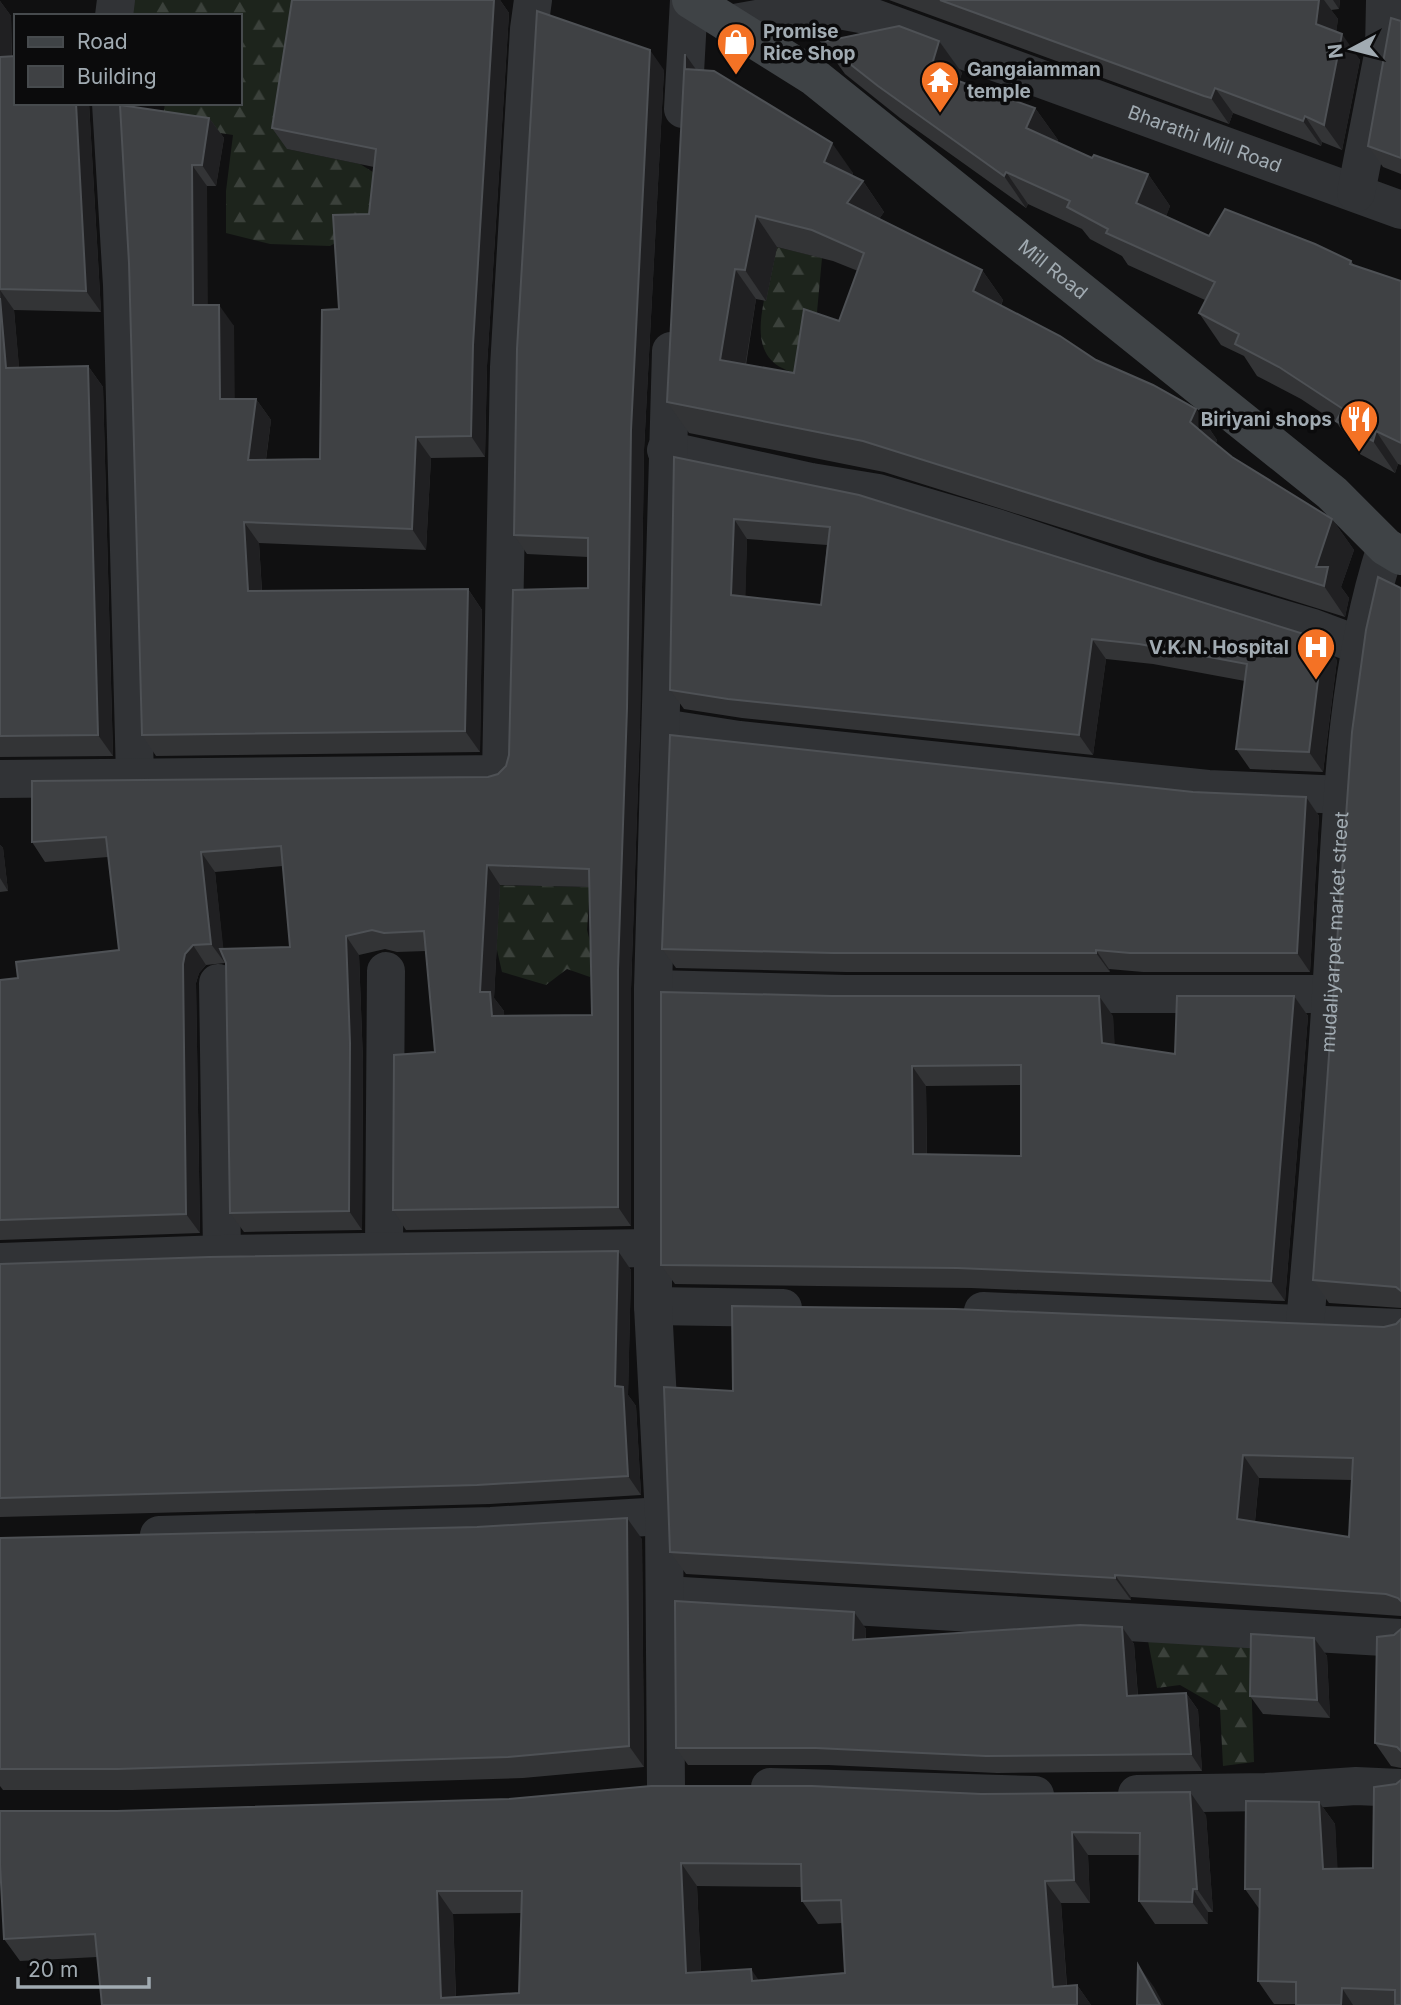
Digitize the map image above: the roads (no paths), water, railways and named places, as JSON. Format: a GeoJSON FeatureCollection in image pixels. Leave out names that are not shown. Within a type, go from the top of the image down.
{"type":"FeatureCollection","features":[{"type":"Feature","properties":{"kind":"main road","name":"Mill Road"},"geometry":{"type":"LineString","coordinates":[[690,0],[814,77],[1332,493],[1394,551]]}},
{"type":"Feature","properties":{"kind":"street"},"geometry":{"type":"LineString","coordinates":[[0,779],[501,774],[509,367],[527,55],[533,0]]}},
{"type":"Feature","properties":{"kind":"street"},"geometry":{"type":"LineString","coordinates":[[681,150],[690,0]]}},
{"type":"Feature","properties":{"kind":"street"},"geometry":{"type":"LineString","coordinates":[[1356,193],[1384,50],[1385,0]]}},
{"type":"Feature","properties":{"kind":"street","name":"Bharathi Mill Road"},"geometry":{"type":"LineString","coordinates":[[729,24],[823,7],[866,15],[1401,210]]}},
{"type":"Feature","properties":{"kind":"street"},"geometry":{"type":"LineString","coordinates":[[111,105],[122,299],[135,777]]}},
{"type":"Feature","properties":{"kind":"street"},"geometry":{"type":"LineString","coordinates":[[666,1787],[664,1516],[653,1306],[653,989],[662,728],[666,450],[673,313]]}},
{"type":"Feature","properties":{"kind":"street"},"geometry":{"type":"LineString","coordinates":[[666,450],[891,497],[1313,628],[1361,646]]}},
{"type":"Feature","properties":{"kind":"street","name":"mudaliyarpet market street"},"geometry":{"type":"LineString","coordinates":[[1305,1323],[1344,795],[1361,646],[1372,589],[1394,551]]}},
{"type":"Feature","properties":{"kind":"street"},"geometry":{"type":"LineString","coordinates":[[662,728],[739,740],[1208,789],[1344,795]]}},
{"type":"Feature","properties":{"kind":"street"},"geometry":{"type":"LineString","coordinates":[[384,1251],[386,971]]}},
{"type":"Feature","properties":{"kind":"street"},"geometry":{"type":"LineString","coordinates":[[218,983],[222,1254]]}},
{"type":"Feature","properties":{"kind":"street"},"geometry":{"type":"LineString","coordinates":[[653,989],[846,994],[1331,993]]}},
{"type":"Feature","properties":{"kind":"street"},"geometry":{"type":"LineString","coordinates":[[0,1262],[222,1254],[653,1248]]}},
{"type":"Feature","properties":{"kind":"street"},"geometry":{"type":"LineString","coordinates":[[653,1306],[819,1308]]}},
{"type":"Feature","properties":{"kind":"street"},"geometry":{"type":"LineString","coordinates":[[944,1310],[1401,1328]]}},
{"type":"Feature","properties":{"kind":"street"},"geometry":{"type":"LineString","coordinates":[[118,1536],[491,1526],[664,1516]]}},
{"type":"Feature","properties":{"kind":"street"},"geometry":{"type":"LineString","coordinates":[[665,1595],[1401,1638]]}},
{"type":"Feature","properties":{"kind":"street"},"geometry":{"type":"LineString","coordinates":[[1106,1794],[1266,1792],[1356,1786],[1401,1788]]}},
{"type":"Feature","properties":{"kind":"street"},"geometry":{"type":"LineString","coordinates":[[627,1790],[720,1787],[1065,1794]]}},
{"type":"Feature","properties":{"kind":"place","name":"Promise Rice Shop"},"geometry":{"type":"Point","coordinates":[736,76]}},
{"type":"Feature","properties":{"kind":"place","name":"Gangaiamman temple"},"geometry":{"type":"Point","coordinates":[940,114]}},
{"type":"Feature","properties":{"kind":"place","name":"Biriyani shops"},"geometry":{"type":"Point","coordinates":[1359,453]}},
{"type":"Feature","properties":{"kind":"place","name":"V.K.N. Hospital"},"geometry":{"type":"Point","coordinates":[1316,681]}}]}
